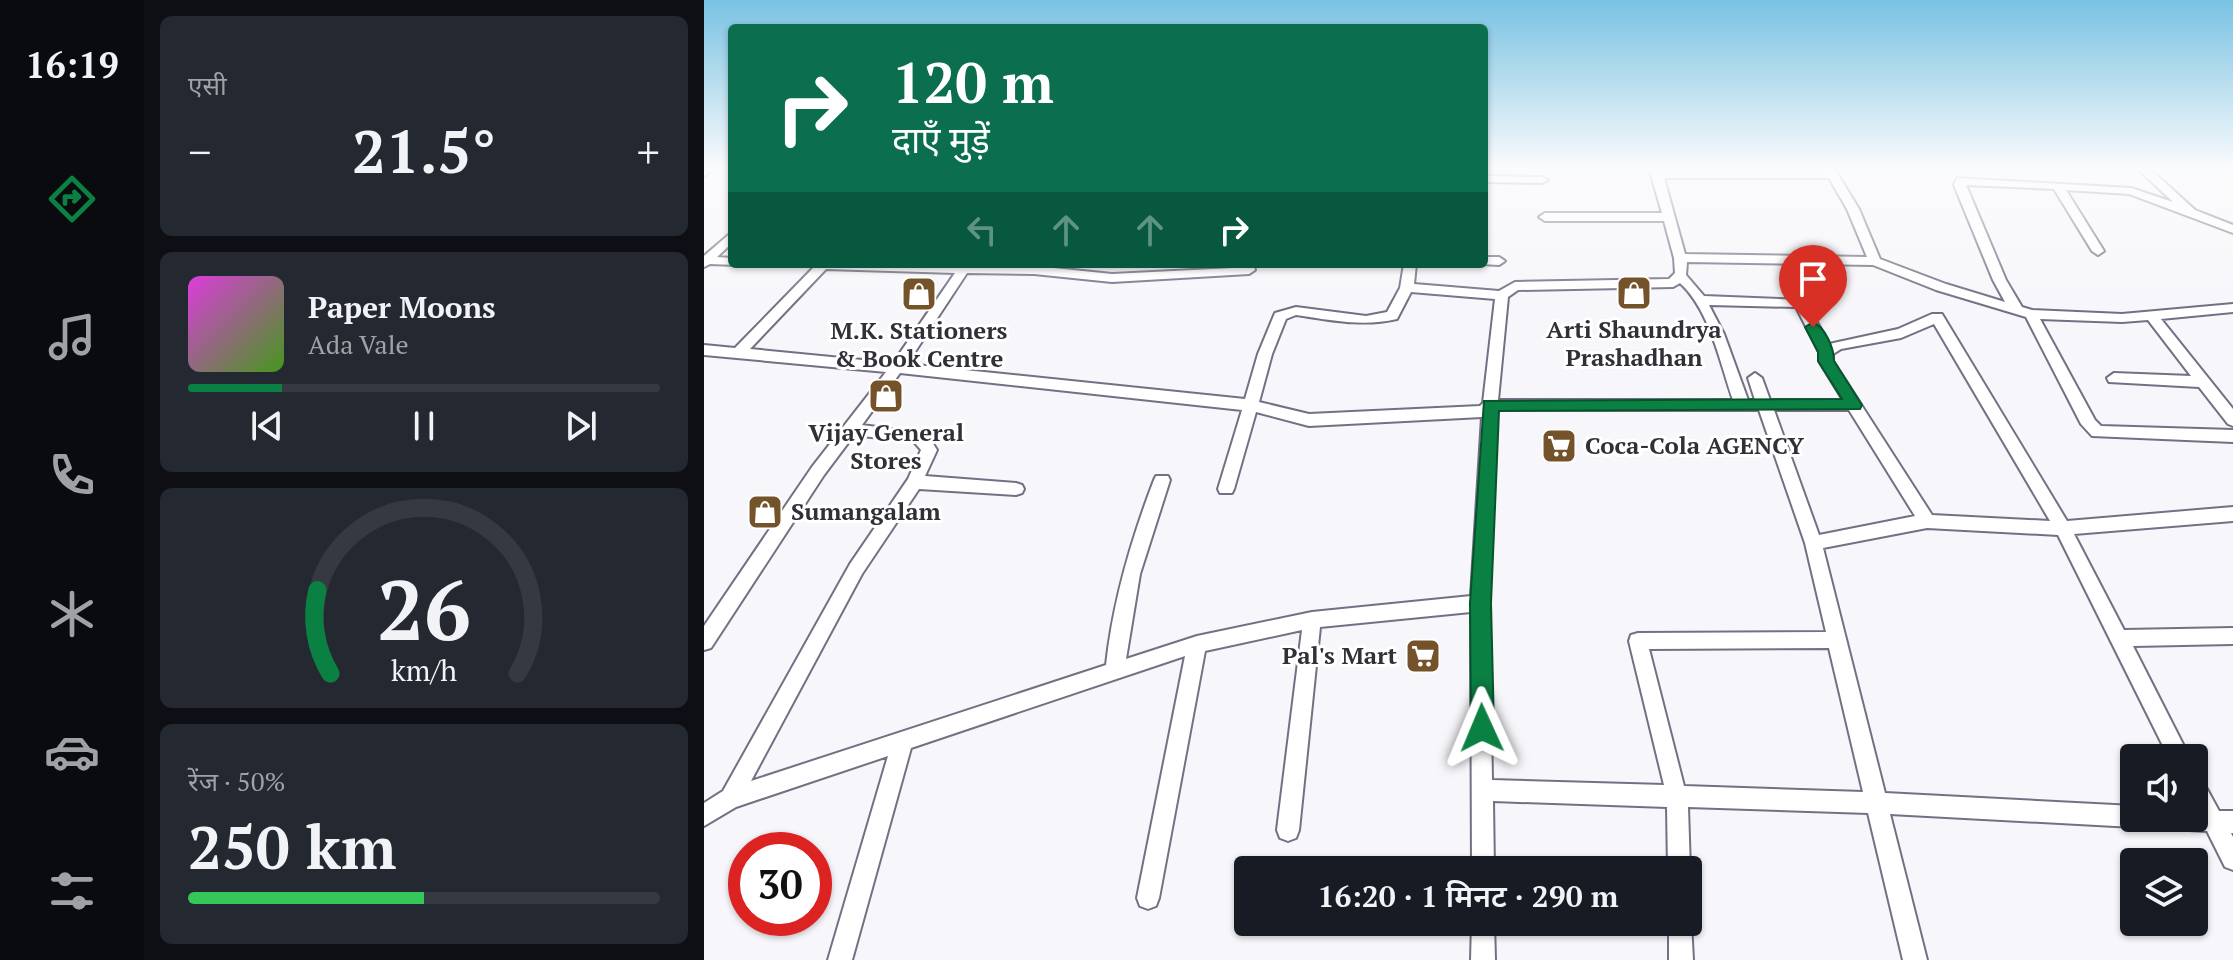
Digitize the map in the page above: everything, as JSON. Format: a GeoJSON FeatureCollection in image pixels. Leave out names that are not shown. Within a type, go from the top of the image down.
{"type":"FeatureCollection","features":[{"type":"Feature","properties":{"kind":"street"},"geometry":{"type":"LineString","coordinates":[[1666,213],[1680,258],[1679,276]]}},
{"type":"Feature","properties":{"kind":"street"},"geometry":{"type":"LineString","coordinates":[[1855,213],[1875,261]]}},
{"type":"Feature","properties":{"kind":"street"},"geometry":{"type":"LineString","coordinates":[[1975,213],[1997,280],[2024,312],[2089,424],[2097,432],[2233,436]]}},
{"type":"Feature","properties":{"kind":"street"},"geometry":{"type":"LineString","coordinates":[[2074,213],[2098,251]]}},
{"type":"Feature","properties":{"kind":"street"},"geometry":{"type":"LineString","coordinates":[[2191,213],[2233,229]]}},
{"type":"Feature","properties":{"kind":"street"},"geometry":{"type":"LineString","coordinates":[[1545,217],[1667,217]]}},
{"type":"Feature","properties":{"kind":"street"},"geometry":{"type":"LineString","coordinates":[[706,262],[728,240]]}},
{"type":"Feature","properties":{"kind":"street"},"geometry":{"type":"LineString","coordinates":[[1680,258],[1875,261],[1941,287],[2024,312],[2122,318],[2233,308]]}},
{"type":"Feature","properties":{"kind":"street"},"geometry":{"type":"LineString","coordinates":[[1488,261],[1499,261]]}},
{"type":"Feature","properties":{"kind":"street"},"geometry":{"type":"LineString","coordinates":[[706,262],[728,262]]}},
{"type":"Feature","properties":{"kind":"street"},"geometry":{"type":"LineString","coordinates":[[738,353],[816,268]]}},
{"type":"Feature","properties":{"kind":"street"},"geometry":{"type":"LineString","coordinates":[[704,642],[712,618],[898,366],[962,268]]}},
{"type":"Feature","properties":{"kind":"street"},"geometry":{"type":"LineString","coordinates":[[987,268],[1112,278],[1249,270]]}},
{"type":"Feature","properties":{"kind":"street"},"geometry":{"type":"LineString","coordinates":[[1226,489],[1265,354],[1280,316],[1296,311],[1366,320],[1392,316],[1407,288],[1410,268]]}},
{"type":"Feature","properties":{"kind":"street"},"geometry":{"type":"LineString","coordinates":[[1407,288],[1502,295],[1515,286],[1665,285],[1679,276]]}},
{"type":"Feature","properties":{"kind":"street"},"geometry":{"type":"LineString","coordinates":[[1679,276],[1692,286],[1700,300],[1742,404]]}},
{"type":"Feature","properties":{"kind":"street"},"geometry":{"type":"LineString","coordinates":[[1483,856],[1480,603],[1490,405],[1502,295]]}},
{"type":"Feature","properties":{"kind":"street"},"geometry":{"type":"LineString","coordinates":[[1700,300],[1800,303],[1826,352],[1826,361],[1927,521]]}},
{"type":"Feature","properties":{"kind":"street"},"geometry":{"type":"LineString","coordinates":[[2150,314],[2233,420]]}},
{"type":"Feature","properties":{"kind":"street"},"geometry":{"type":"LineString","coordinates":[[1826,352],[1837,345],[1901,333],[1937,317],[2063,528],[2173,744]]}},
{"type":"Feature","properties":{"kind":"street"},"geometry":{"type":"LineString","coordinates":[[704,350],[898,366],[1252,407],[1286,412],[1309,420],[1482,411],[1490,405],[1854,405]]}},
{"type":"Feature","properties":{"kind":"street"},"geometry":{"type":"LineString","coordinates":[[1755,378],[1813,543],[1915,960]]}},
{"type":"Feature","properties":{"kind":"street"},"geometry":{"type":"LineString","coordinates":[[2114,378],[2202,382]]}},
{"type":"Feature","properties":{"kind":"street"},"geometry":{"type":"LineString","coordinates":[[730,798],[856,569],[915,482],[929,450],[924,441],[917,437],[851,429]]}},
{"type":"Feature","properties":{"kind":"street"},"geometry":{"type":"LineString","coordinates":[[1115,671],[1123,609],[1137,546],[1162,480]]}},
{"type":"Feature","properties":{"kind":"street"},"geometry":{"type":"LineString","coordinates":[[915,482],[1016,489]]}},
{"type":"Feature","properties":{"kind":"street"},"geometry":{"type":"LineString","coordinates":[[1813,543],[1927,521],[2063,528],[2233,514]]}},
{"type":"Feature","properties":{"kind":"street"},"geometry":{"type":"LineString","coordinates":[[704,815],[730,798],[1197,644],[1312,620],[1480,603]]}},
{"type":"Feature","properties":{"kind":"street"},"geometry":{"type":"LineString","coordinates":[[1288,830],[1312,620]]}},
{"type":"Feature","properties":{"kind":"street"},"geometry":{"type":"LineString","coordinates":[[2119,638],[2233,636]]}},
{"type":"Feature","properties":{"kind":"street"},"geometry":{"type":"LineString","coordinates":[[1679,856],[1677,798],[1638,641],[1836,640]]}},
{"type":"Feature","properties":{"kind":"street"},"geometry":{"type":"LineString","coordinates":[[1148,898],[1197,644]]}},
{"type":"Feature","properties":{"kind":"street"},"geometry":{"type":"LineString","coordinates":[[840,960],[902,743]]}},
{"type":"Feature","properties":{"kind":"street"},"geometry":{"type":"LineString","coordinates":[[1483,790],[1878,803],[2120,816]]}},
{"type":"Feature","properties":{"kind":"street"},"geometry":{"type":"LineString","coordinates":[[2208,803],[2223,822],[2233,859]]}},
{"type":"Feature","properties":{"kind":"street"},"geometry":{"type":"LineString","coordinates":[[1483,936],[1483,960]]}},
{"type":"Feature","properties":{"kind":"street"},"geometry":{"type":"LineString","coordinates":[[1680,936],[1681,960]]}},
{"type":"Feature","properties":{"kind":"place","name":"Arti Shaundrya Prashadhan"},"geometry":{"type":"Point","coordinates":[1634,293]}},
{"type":"Feature","properties":{"kind":"place","name":"M.K. Stationers & Book Centre"},"geometry":{"type":"Point","coordinates":[919,294]}},
{"type":"Feature","properties":{"kind":"place","name":"Vijay General Stores"},"geometry":{"type":"Point","coordinates":[886,396]}},
{"type":"Feature","properties":{"kind":"place","name":"Coca-Cola AGENCY"},"geometry":{"type":"Point","coordinates":[1559,446]}},
{"type":"Feature","properties":{"kind":"place","name":"Sumangalam"},"geometry":{"type":"Point","coordinates":[765,512]}},
{"type":"Feature","properties":{"kind":"place","name":"Pal's Mart"},"geometry":{"type":"Point","coordinates":[1423,656]}},
{"type":"Feature","properties":{"kind":"route"},"geometry":{"type":"LineString","coordinates":[[1482,728],[1480,603],[1490,405],[1854,405],[1826,361],[1826,352],[1813,327]]}}]}
